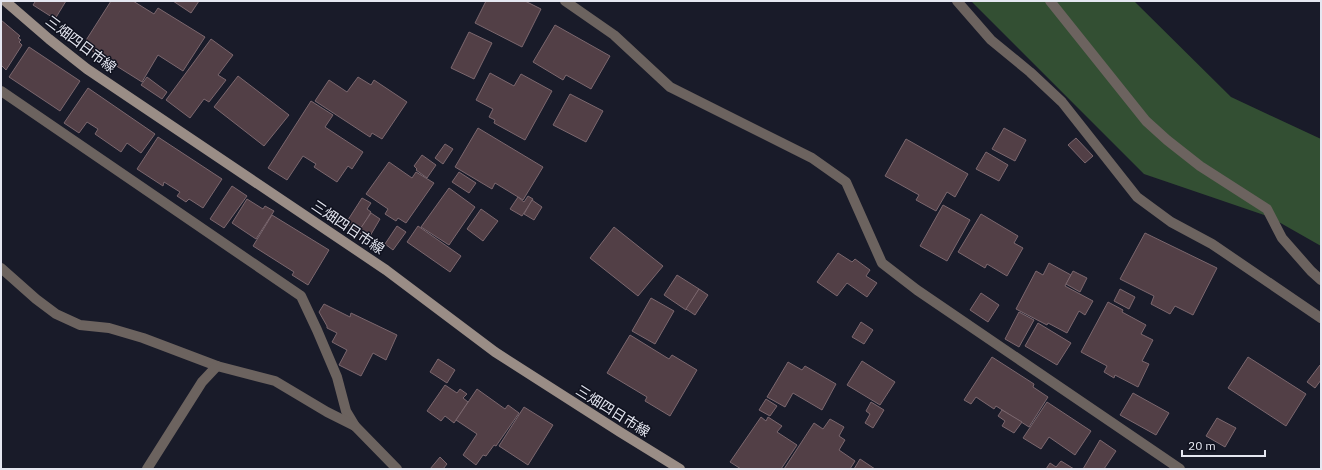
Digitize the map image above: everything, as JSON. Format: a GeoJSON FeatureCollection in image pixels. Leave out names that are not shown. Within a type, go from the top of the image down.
{"type":"FeatureCollection","features":[{"type":"Feature","properties":{"kind":"main road","name":"三畑四日市線"},"geometry":{"type":"LineString","coordinates":[[5,1],[87,69],[386,270],[495,352],[680,469]]}},
{"type":"Feature","properties":{"kind":"street"},"geometry":{"type":"LineString","coordinates":[[564,1],[614,35],[670,87],[812,158],[846,182],[882,263],[917,290],[1180,469]]}},
{"type":"Feature","properties":{"kind":"street"},"geometry":{"type":"LineString","coordinates":[[957,1],[991,40],[1030,72],[1062,102],[1137,197],[1171,222],[1212,244],[1321,318]]}},
{"type":"Feature","properties":{"kind":"street"},"geometry":{"type":"LineString","coordinates":[[1050,1],[1146,121],[1200,166],[1267,208],[1282,238],[1311,271],[1321,280]]}},
{"type":"Feature","properties":{"kind":"street"},"geometry":{"type":"LineString","coordinates":[[1,91],[301,296],[318,330],[337,377],[346,411],[355,426],[397,469]]}},
{"type":"Feature","properties":{"kind":"street"},"geometry":{"type":"LineString","coordinates":[[1,268],[36,299],[56,314],[80,325],[109,328],[142,338],[217,366],[276,382],[327,412],[355,426]]}},
{"type":"Feature","properties":{"kind":"street"},"geometry":{"type":"LineString","coordinates":[[147,469],[202,382],[217,366]]}},
{"type":"Feature","properties":{"kind":"green space"},"geometry":{"type":"Polygon","coordinates":[[[971,1],[1134,1],[1231,97],[1321,139],[1321,246],[1270,217],[1144,174],[971,1]]]}},
{"type":"Feature","properties":{"kind":"building"},"geometry":{"type":"Polygon","coordinates":[[[33,1],[66,1],[55,19],[33,5],[35,2],[33,1]]]}},
{"type":"Feature","properties":{"kind":"building"},"geometry":{"type":"Polygon","coordinates":[[[111,1],[133,1],[154,14],[158,8],[205,37],[183,71],[158,55],[142,82],[83,45],[111,1]]]}},
{"type":"Feature","properties":{"kind":"building"},"geometry":{"type":"Polygon","coordinates":[[[173,1],[199,1],[191,13],[173,1]]]}},
{"type":"Feature","properties":{"kind":"building"},"geometry":{"type":"Polygon","coordinates":[[[486,1],[525,1],[541,9],[522,47],[475,23],[486,1]]]}},
{"type":"Feature","properties":{"kind":"building"},"geometry":{"type":"Polygon","coordinates":[[[1,20],[20,36],[18,38],[21,40],[19,42],[22,45],[6,70],[1,65],[1,20]]]}},
{"type":"Feature","properties":{"kind":"building"},"geometry":{"type":"Polygon","coordinates":[[[555,25],[610,56],[591,89],[566,75],[563,80],[533,62],[555,25]]]}},
{"type":"Feature","properties":{"kind":"building"},"geometry":{"type":"Polygon","coordinates":[[[469,32],[492,43],[474,79],[451,68],[469,32]]]}},
{"type":"Feature","properties":{"kind":"building"},"geometry":{"type":"Polygon","coordinates":[[[211,39],[233,55],[218,75],[226,80],[209,102],[204,99],[190,118],[166,100],[211,39]]]}},
{"type":"Feature","properties":{"kind":"building"},"geometry":{"type":"Polygon","coordinates":[[[29,47],[80,81],[60,111],[9,77],[29,47]]]}},
{"type":"Feature","properties":{"kind":"building"},"geometry":{"type":"Polygon","coordinates":[[[490,73],[514,86],[521,74],[552,91],[525,140],[494,123],[495,120],[489,117],[493,109],[476,100],[490,73]]]}},
{"type":"Feature","properties":{"kind":"building"},"geometry":{"type":"Polygon","coordinates":[[[238,76],[289,115],[264,146],[214,107],[238,76]]]}},
{"type":"Feature","properties":{"kind":"building"},"geometry":{"type":"Polygon","coordinates":[[[147,77],[167,92],[162,99],[141,85],[147,77]]]}},
{"type":"Feature","properties":{"kind":"building"},"geometry":{"type":"Polygon","coordinates":[[[358,77],[371,85],[374,80],[407,102],[382,139],[372,133],[370,137],[315,101],[329,80],[347,92],[358,77]]]}},
{"type":"Feature","properties":{"kind":"building"},"geometry":{"type":"Polygon","coordinates":[[[88,88],[155,134],[141,153],[127,143],[121,152],[95,134],[98,129],[87,122],[79,133],[64,123],[88,88]]]}},
{"type":"Feature","properties":{"kind":"building"},"geometry":{"type":"Polygon","coordinates":[[[570,94],[603,111],[586,142],[553,125],[570,94]]]}},
{"type":"Feature","properties":{"kind":"building"},"geometry":{"type":"Polygon","coordinates":[[[311,101],[333,115],[325,127],[363,152],[352,169],[348,166],[337,182],[314,167],[316,164],[303,156],[287,180],[268,168],[311,101]]]}},
{"type":"Feature","properties":{"kind":"building"},"geometry":{"type":"Polygon","coordinates":[[[478,128],[543,167],[523,200],[495,183],[492,189],[455,167],[478,128]]]}},
{"type":"Feature","properties":{"kind":"building"},"geometry":{"type":"Polygon","coordinates":[[[1004,128],[1026,140],[1015,161],[992,149],[1004,128]]]}},
{"type":"Feature","properties":{"kind":"building"},"geometry":{"type":"Polygon","coordinates":[[[158,137],[222,179],[203,208],[189,199],[186,202],[177,196],[180,192],[164,182],[163,186],[137,169],[158,137]]]}},
{"type":"Feature","properties":{"kind":"building"},"geometry":{"type":"Polygon","coordinates":[[[1076,138],[1093,156],[1085,163],[1068,145],[1076,138]]]}},
{"type":"Feature","properties":{"kind":"building"},"geometry":{"type":"Polygon","coordinates":[[[906,139],[968,174],[955,197],[947,192],[936,211],[916,200],[919,195],[885,176],[906,139]]]}},
{"type":"Feature","properties":{"kind":"building"},"geometry":{"type":"Polygon","coordinates":[[[445,144],[453,149],[443,164],[435,158],[445,144]]]}},
{"type":"Feature","properties":{"kind":"building"},"geometry":{"type":"Polygon","coordinates":[[[986,152],[1008,165],[999,181],[976,169],[986,152]]]}},
{"type":"Feature","properties":{"kind":"building"},"geometry":{"type":"Polygon","coordinates":[[[422,155],[436,165],[427,178],[416,170],[417,169],[414,166],[422,155]]]}},
{"type":"Feature","properties":{"kind":"building"},"geometry":{"type":"Polygon","coordinates":[[[389,162],[412,178],[416,172],[434,183],[406,223],[398,218],[396,221],[385,214],[388,209],[366,194],[389,162]]]}},
{"type":"Feature","properties":{"kind":"building"},"geometry":{"type":"Polygon","coordinates":[[[459,172],[476,183],[469,193],[452,182],[459,172]]]}},
{"type":"Feature","properties":{"kind":"building"},"geometry":{"type":"Polygon","coordinates":[[[232,186],[247,196],[224,228],[210,219],[232,186]]]}},
{"type":"Feature","properties":{"kind":"building"},"geometry":{"type":"Polygon","coordinates":[[[449,188],[475,207],[449,245],[421,227],[449,188]]]}},
{"type":"Feature","properties":{"kind":"building"},"geometry":{"type":"Polygon","coordinates":[[[528,196],[533,199],[522,216],[510,209],[518,197],[524,202],[528,196]]]}},
{"type":"Feature","properties":{"kind":"building"},"geometry":{"type":"Polygon","coordinates":[[[362,198],[371,203],[367,209],[371,212],[359,232],[346,223],[362,198]]]}},
{"type":"Feature","properties":{"kind":"building"},"geometry":{"type":"Polygon","coordinates":[[[247,199],[263,209],[265,206],[274,211],[256,239],[232,223],[247,199]]]}},
{"type":"Feature","properties":{"kind":"building"},"geometry":{"type":"Polygon","coordinates":[[[532,200],[542,207],[534,220],[524,214],[532,200]]]}},
{"type":"Feature","properties":{"kind":"building"},"geometry":{"type":"Polygon","coordinates":[[[943,205],[970,220],[947,261],[920,246],[943,205]]]}},
{"type":"Feature","properties":{"kind":"building"},"geometry":{"type":"Polygon","coordinates":[[[481,209],[498,221],[483,241],[467,229],[481,209]]]}},
{"type":"Feature","properties":{"kind":"building"},"geometry":{"type":"Polygon","coordinates":[[[371,213],[380,219],[370,236],[367,234],[366,237],[358,232],[371,213]]]}},
{"type":"Feature","properties":{"kind":"building"},"geometry":{"type":"Polygon","coordinates":[[[981,214],[1018,236],[1014,243],[1023,248],[1007,276],[987,264],[985,268],[958,252],[981,214]]]}},
{"type":"Feature","properties":{"kind":"building"},"geometry":{"type":"Polygon","coordinates":[[[272,215],[329,250],[308,285],[292,275],[294,272],[253,246],[272,215]]]}},
{"type":"Feature","properties":{"kind":"building"},"geometry":{"type":"Polygon","coordinates":[[[397,226],[406,232],[393,250],[385,244],[397,226]]]}},
{"type":"Feature","properties":{"kind":"building"},"geometry":{"type":"Polygon","coordinates":[[[418,226],[461,256],[450,272],[407,242],[418,226]]]}},
{"type":"Feature","properties":{"kind":"building"},"geometry":{"type":"Polygon","coordinates":[[[614,227],[663,266],[638,296],[590,258],[614,227]]]}},
{"type":"Feature","properties":{"kind":"building"},"geometry":{"type":"Polygon","coordinates":[[[1145,233],[1217,268],[1193,315],[1175,306],[1170,314],[1151,304],[1154,296],[1120,279],[1145,233]]]}},
{"type":"Feature","properties":{"kind":"building"},"geometry":{"type":"Polygon","coordinates":[[[838,253],[852,262],[855,259],[870,270],[866,276],[877,283],[867,297],[847,283],[837,296],[817,282],[838,253]]]}},
{"type":"Feature","properties":{"kind":"building"},"geometry":{"type":"Polygon","coordinates":[[[1049,263],[1071,275],[1065,286],[1093,301],[1085,315],[1079,311],[1067,333],[1048,323],[1047,325],[1016,309],[1036,271],[1043,275],[1049,263]]]}},
{"type":"Feature","properties":{"kind":"building"},"geometry":{"type":"Polygon","coordinates":[[[1073,271],[1087,278],[1080,292],[1066,284],[1073,271]]]}},
{"type":"Feature","properties":{"kind":"building"},"geometry":{"type":"Polygon","coordinates":[[[677,275],[699,289],[686,310],[664,295],[677,275]]]}},
{"type":"Feature","properties":{"kind":"building"},"geometry":{"type":"Polygon","coordinates":[[[699,289],[708,295],[695,315],[686,309],[699,289]]]}},
{"type":"Feature","properties":{"kind":"building"},"geometry":{"type":"Polygon","coordinates":[[[1120,289],[1135,297],[1129,309],[1114,301],[1120,289]]]}},
{"type":"Feature","properties":{"kind":"building"},"geometry":{"type":"Polygon","coordinates":[[[981,293],[999,305],[988,322],[970,310],[981,293]]]}},
{"type":"Feature","properties":{"kind":"building"},"geometry":{"type":"Polygon","coordinates":[[[651,298],[674,311],[655,344],[632,331],[651,298]]]}},
{"type":"Feature","properties":{"kind":"building"},"geometry":{"type":"Polygon","coordinates":[[[1108,302],[1123,310],[1122,312],[1146,325],[1141,334],[1153,340],[1142,361],[1149,364],[1138,387],[1115,375],[1114,378],[1104,372],[1107,366],[1081,352],[1108,302]]]}},
{"type":"Feature","properties":{"kind":"building"},"geometry":{"type":"Polygon","coordinates":[[[324,304],[350,317],[351,313],[397,335],[386,360],[373,353],[361,376],[339,365],[347,350],[332,342],[337,333],[327,328],[319,312],[324,304]]]}},
{"type":"Feature","properties":{"kind":"building"},"geometry":{"type":"Polygon","coordinates":[[[1019,312],[1034,320],[1019,347],[1005,339],[1019,312]]]}},
{"type":"Feature","properties":{"kind":"building"},"geometry":{"type":"Polygon","coordinates":[[[861,322],[873,330],[864,344],[852,337],[861,322]]]}},
{"type":"Feature","properties":{"kind":"building"},"geometry":{"type":"Polygon","coordinates":[[[1038,323],[1071,343],[1057,365],[1025,346],[1038,323]]]}},
{"type":"Feature","properties":{"kind":"building"},"geometry":{"type":"Polygon","coordinates":[[[630,335],[669,359],[672,355],[697,370],[670,416],[645,401],[647,397],[607,373],[630,335]]]}},
{"type":"Feature","properties":{"kind":"building"},"geometry":{"type":"Polygon","coordinates":[[[992,357],[1034,384],[1033,387],[1048,397],[1029,427],[996,406],[994,409],[976,397],[971,404],[964,400],[992,357]]]}},
{"type":"Feature","properties":{"kind":"building"},"geometry":{"type":"Polygon","coordinates":[[[1248,357],[1306,394],[1286,426],[1228,388],[1248,357]]]}},
{"type":"Feature","properties":{"kind":"building"},"geometry":{"type":"Polygon","coordinates":[[[438,359],[455,370],[447,383],[430,372],[438,359]]]}},
{"type":"Feature","properties":{"kind":"building"},"geometry":{"type":"Polygon","coordinates":[[[862,361],[895,382],[880,405],[847,385],[862,361]]]}},
{"type":"Feature","properties":{"kind":"building"},"geometry":{"type":"Polygon","coordinates":[[[788,362],[802,370],[805,366],[836,384],[822,410],[793,393],[785,407],[767,397],[788,362]]]}},
{"type":"Feature","properties":{"kind":"building"},"geometry":{"type":"Polygon","coordinates":[[[1320,365],[1321,380],[1315,388],[1307,382],[1320,365]]]}},
{"type":"Feature","properties":{"kind":"building"},"geometry":{"type":"Polygon","coordinates":[[[445,385],[457,393],[460,389],[467,394],[463,398],[468,402],[454,423],[445,416],[441,421],[427,411],[445,385]]]}},
{"type":"Feature","properties":{"kind":"building"},"geometry":{"type":"Polygon","coordinates":[[[477,389],[505,409],[508,405],[519,413],[496,446],[494,445],[486,456],[483,455],[476,465],[463,455],[477,434],[456,420],[477,389]]]}},
{"type":"Feature","properties":{"kind":"building"},"geometry":{"type":"Polygon","coordinates":[[[1133,393],[1169,413],[1156,435],[1120,415],[1133,393]]]}},
{"type":"Feature","properties":{"kind":"building"},"geometry":{"type":"Polygon","coordinates":[[[766,399],[777,406],[770,416],[759,410],[766,399]]]}},
{"type":"Feature","properties":{"kind":"building"},"geometry":{"type":"Polygon","coordinates":[[[871,402],[884,410],[873,428],[865,423],[870,414],[866,411],[871,402]]]}},
{"type":"Feature","properties":{"kind":"building"},"geometry":{"type":"Polygon","coordinates":[[[1047,402],[1091,431],[1075,455],[1049,437],[1041,449],[1023,438],[1047,402]]]}},
{"type":"Feature","properties":{"kind":"building"},"geometry":{"type":"Polygon","coordinates":[[[524,407],[553,425],[528,465],[499,446],[524,407]]]}},
{"type":"Feature","properties":{"kind":"building"},"geometry":{"type":"Polygon","coordinates":[[[1002,410],[1022,422],[1014,433],[1002,426],[1005,421],[998,416],[1002,410]]]}},
{"type":"Feature","properties":{"kind":"building"},"geometry":{"type":"Polygon","coordinates":[[[761,417],[766,421],[768,417],[782,426],[777,432],[797,445],[781,469],[741,469],[730,462],[761,417]]]}},
{"type":"Feature","properties":{"kind":"building"},"geometry":{"type":"Polygon","coordinates":[[[1217,418],[1236,428],[1225,447],[1206,436],[1217,418]]]}},
{"type":"Feature","properties":{"kind":"building"},"geometry":{"type":"Polygon","coordinates":[[[830,419],[844,427],[839,436],[845,440],[839,450],[855,461],[850,469],[784,469],[814,423],[823,429],[830,419]]]}},
{"type":"Feature","properties":{"kind":"building"},"geometry":{"type":"Polygon","coordinates":[[[1100,440],[1116,451],[1104,469],[1083,469],[1100,440]]]}},
{"type":"Feature","properties":{"kind":"building"},"geometry":{"type":"Polygon","coordinates":[[[440,457],[447,464],[443,469],[430,469],[440,457]]]}},
{"type":"Feature","properties":{"kind":"building"},"geometry":{"type":"Polygon","coordinates":[[[860,459],[875,469],[854,469],[860,459]]]}},
{"type":"Feature","properties":{"kind":"building"},"geometry":{"type":"Polygon","coordinates":[[[1061,461],[1074,469],[1046,469],[1050,463],[1056,467],[1061,461]]]}}]}
